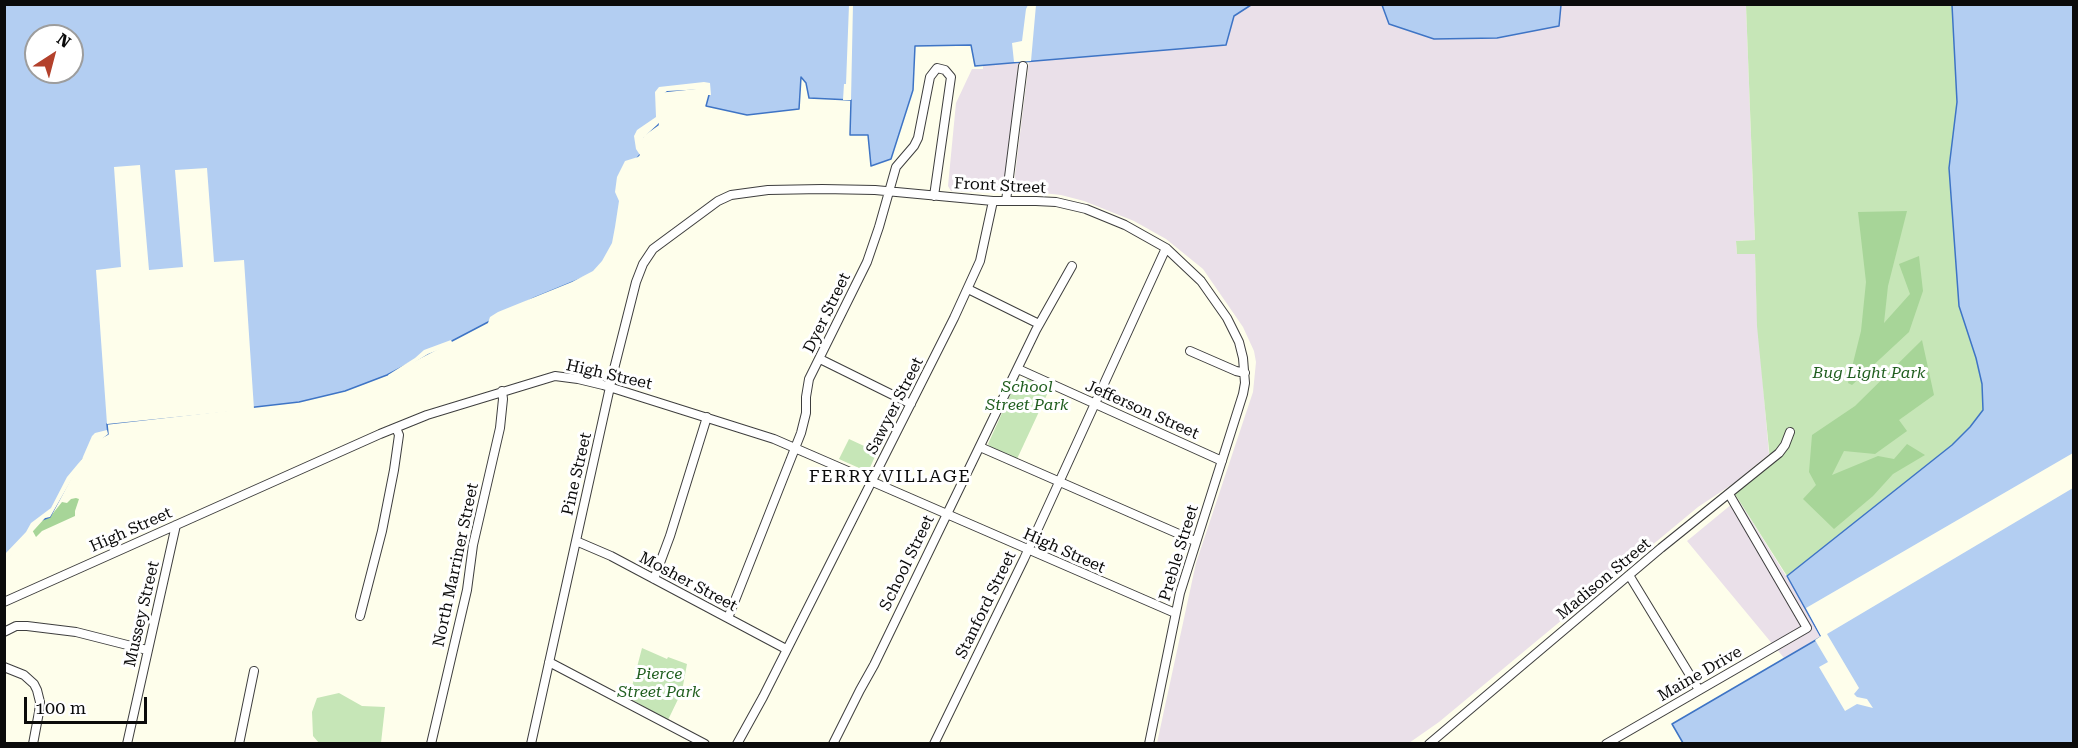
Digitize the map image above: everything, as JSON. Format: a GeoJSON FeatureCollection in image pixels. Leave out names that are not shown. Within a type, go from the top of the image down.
{"type":"FeatureCollection","features":[{"type":"Feature","properties":{"kind":"street"},"geometry":{"type":"LineString","coordinates":[[1006,201],[1023,66]]}},
{"type":"Feature","properties":{"kind":"street","name":"Dyer Street"},"geometry":{"type":"LineString","coordinates":[[728,618],[796,448],[806,413],[809,379],[867,262],[896,167],[918,138],[930,77],[937,68],[945,70],[951,77],[934,196]]}},
{"type":"Feature","properties":{"kind":"street","name":"Front Street"},"geometry":{"type":"LineString","coordinates":[[682,228],[718,201],[731,195],[768,190],[822,189],[890,192],[993,201],[1056,202],[1086,209],[1125,225],[1166,248],[1195,274],[1218,303],[1239,342],[1245,373]]}},
{"type":"Feature","properties":{"kind":"street","name":"Sawyer Street"},"geometry":{"type":"LineString","coordinates":[[737,744],[763,697],[968,289],[980,261],[993,201]]}},
{"type":"Feature","properties":{"kind":"street","name":"Pine Street"},"geometry":{"type":"LineString","coordinates":[[531,744],[633,291],[643,264],[653,249],[682,228]]}},
{"type":"Feature","properties":{"kind":"street","name":"Stanford Street"},"geometry":{"type":"LineString","coordinates":[[934,744],[1028,550],[1166,248]]}},
{"type":"Feature","properties":{"kind":"street","name":"School Street"},"geometry":{"type":"LineString","coordinates":[[833,744],[1039,324],[1072,266]]}},
{"type":"Feature","properties":{"kind":"street"},"geometry":{"type":"LineString","coordinates":[[968,289],[1039,324]]}},
{"type":"Feature","properties":{"kind":"street"},"geometry":{"type":"LineString","coordinates":[[1190,351],[1245,373]]}},
{"type":"Feature","properties":{"kind":"street"},"geometry":{"type":"LineString","coordinates":[[820,359],[911,404]]}},
{"type":"Feature","properties":{"kind":"street","name":"Jefferson Street"},"geometry":{"type":"LineString","coordinates":[[1018,369],[1222,461]]}},
{"type":"Feature","properties":{"kind":"street","name":"Preble Street"},"geometry":{"type":"LineString","coordinates":[[1149,744],[1175,613],[1241,403],[1245,373]]}},
{"type":"Feature","properties":{"kind":"street","name":"High Street"},"geometry":{"type":"LineString","coordinates":[[4,602],[427,415],[555,376],[610,387],[754,432],[796,448],[1175,613]]}},
{"type":"Feature","properties":{"kind":"street","name":"North Marriner Street"},"geometry":{"type":"LineString","coordinates":[[431,744],[467,590],[473,545],[500,428],[503,409],[502,392]]}},
{"type":"Feature","properties":{"kind":"street"},"geometry":{"type":"LineString","coordinates":[[654,579],[664,555],[707,417]]}},
{"type":"Feature","properties":{"kind":"street"},"geometry":{"type":"LineString","coordinates":[[360,616],[382,531],[394,470],[399,435],[396,428]]}},
{"type":"Feature","properties":{"kind":"street","name":"Madison Street"},"geometry":{"type":"LineString","coordinates":[[1429,744],[1629,575],[1779,453],[1790,432]]}},
{"type":"Feature","properties":{"kind":"street"},"geometry":{"type":"LineString","coordinates":[[980,447],[1196,541]]}},
{"type":"Feature","properties":{"kind":"street","name":"Maine Drive"},"geometry":{"type":"LineString","coordinates":[[1606,744],[1807,628],[1729,494]]}},
{"type":"Feature","properties":{"kind":"street","name":"Mussey Street"},"geometry":{"type":"LineString","coordinates":[[127,744],[176,525]]}},
{"type":"Feature","properties":{"kind":"street","name":"Mosher Street"},"geometry":{"type":"LineString","coordinates":[[576,541],[611,556],[786,649]]}},
{"type":"Feature","properties":{"kind":"street"},"geometry":{"type":"LineString","coordinates":[[1629,575],[1699,690]]}},
{"type":"Feature","properties":{"kind":"street"},"geometry":{"type":"LineString","coordinates":[[4,632],[16,627],[27,626],[76,632],[147,650]]}},
{"type":"Feature","properties":{"kind":"street"},"geometry":{"type":"LineString","coordinates":[[549,662],[705,744]]}},
{"type":"Feature","properties":{"kind":"street"},"geometry":{"type":"LineString","coordinates":[[4,668],[24,675],[37,690],[40,702],[33,744]]}},
{"type":"Feature","properties":{"kind":"street"},"geometry":{"type":"LineString","coordinates":[[238,744],[254,671]]}},
{"type":"Feature","properties":{"kind":"shaded area"},"geometry":{"type":"Polygon","coordinates":[[[1251,5],[1382,5],[1382,8],[1559,26],[1561,5],[1746,5],[1755,240],[1736,241],[1737,254],[1755,253],[1757,315],[1769,454],[1734,483],[1698,507],[1439,722],[1409,743],[1157,743],[1196,563],[1253,392],[1256,362],[1254,351],[1243,327],[1203,269],[1166,239],[1134,221],[1084,201],[1061,195],[1017,194],[1013,191],[1029,61],[1226,45],[1234,16],[1251,5]]]}},
{"type":"Feature","properties":{"kind":"shaded area"},"geometry":{"type":"Polygon","coordinates":[[[1020,50],[1004,187],[997,193],[951,191],[948,186],[956,103],[972,69],[983,69],[983,65],[1014,62],[1020,50]]]}},
{"type":"Feature","properties":{"kind":"shaded area"},"geometry":{"type":"Polygon","coordinates":[[[2073,488],[1784,658],[1687,541],[1738,499],[1806,608],[2073,488]]]}},
{"type":"Feature","properties":{"kind":"green space","name":"Bug Light Park"},"geometry":{"type":"Polygon","coordinates":[[[1746,5],[1952,5],[1957,102],[1959,306],[1982,384],[1983,410],[1952,445],[1787,576],[1733,491],[1770,460],[1757,326],[1755,254],[1737,254],[1736,241],[1755,240],[1746,5]]]}},
{"type":"Feature","properties":{"kind":"green space"},"geometry":{"type":"Polygon","coordinates":[[[1907,211],[1888,286],[1884,323],[1910,294],[1899,264],[1919,256],[1923,291],[1909,332],[1852,385],[1848,383],[1861,331],[1866,282],[1858,212],[1907,211]]]}},
{"type":"Feature","properties":{"kind":"green space"},"geometry":{"type":"Polygon","coordinates":[[[1922,340],[1934,395],[1899,420],[1907,431],[1875,454],[1844,451],[1832,475],[1878,456],[1894,459],[1907,444],[1925,455],[1893,474],[1873,496],[1834,529],[1803,499],[1816,485],[1809,472],[1812,435],[1855,406],[1922,340]]]}},
{"type":"Feature","properties":{"kind":"green space","name":"School Street Park"},"geometry":{"type":"Polygon","coordinates":[[[1018,378],[1032,380],[1050,388],[1017,459],[993,450],[988,444],[1018,378]]]}},
{"type":"Feature","properties":{"kind":"green space"},"geometry":{"type":"Polygon","coordinates":[[[849,439],[877,452],[868,472],[839,459],[849,439]]]}},
{"type":"Feature","properties":{"kind":"green space"},"geometry":{"type":"Polygon","coordinates":[[[76,498],[79,499],[75,516],[42,531],[36,537],[31,528],[50,517],[62,502],[67,503],[76,498]]]}},
{"type":"Feature","properties":{"kind":"green space","name":"Pierce Street Park"},"geometry":{"type":"Polygon","coordinates":[[[642,648],[667,659],[668,657],[687,664],[682,691],[668,720],[629,698],[642,648]]]}},
{"type":"Feature","properties":{"kind":"green space"},"geometry":{"type":"Polygon","coordinates":[[[339,693],[362,706],[385,707],[381,743],[319,743],[313,736],[312,712],[317,698],[339,693]]]}},
{"type":"Feature","properties":{"kind":"water"},"geometry":{"type":"Polygon","coordinates":[[[1382,4],[1561,5],[1559,26],[1497,38],[1434,39],[1389,24],[1382,4]]]}},
{"type":"Feature","properties":{"kind":"water"},"geometry":{"type":"Polygon","coordinates":[[[5,5],[1251,5],[1234,16],[1226,45],[975,66],[971,45],[915,46],[913,90],[891,159],[871,166],[868,135],[850,135],[851,100],[809,98],[806,83],[801,77],[799,109],[747,115],[706,106],[709,95],[708,87],[660,92],[658,125],[644,135],[640,142],[643,151],[625,173],[613,250],[597,272],[534,298],[387,375],[345,391],[299,402],[107,424],[108,434],[95,441],[73,474],[50,517],[39,521],[5,560],[5,5]]]}},
{"type":"Feature","properties":{"kind":"water"},"geometry":{"type":"Polygon","coordinates":[[[1952,5],[2073,5],[2073,743],[1683,743],[1672,724],[1821,637],[1787,576],[1952,445],[1983,410],[1982,384],[1976,358],[1959,306],[1949,168],[1957,102],[1952,5]]]}},
{"type":"Feature","properties":{"kind":"pier"},"geometry":{"type":"Polygon","coordinates":[[[853,4],[851,100],[843,100],[844,84],[846,84],[849,5],[853,4]]]}},
{"type":"Feature","properties":{"kind":"pier"},"geometry":{"type":"Polygon","coordinates":[[[1028,5],[1036,5],[1031,61],[1014,62],[1012,43],[1022,41],[1028,5]]]}},
{"type":"Feature","properties":{"kind":"pier"},"geometry":{"type":"Polygon","coordinates":[[[710,83],[711,95],[707,95],[705,89],[667,91],[663,94],[661,121],[644,137],[642,142],[645,151],[643,162],[628,173],[625,206],[616,250],[606,267],[598,275],[565,291],[535,301],[487,326],[490,317],[498,312],[572,282],[593,271],[602,261],[612,243],[615,227],[619,201],[615,192],[617,177],[625,161],[640,155],[636,149],[634,136],[637,130],[656,117],[655,92],[659,87],[710,83]]]}},
{"type":"Feature","properties":{"kind":"pier"},"geometry":{"type":"Polygon","coordinates":[[[140,165],[149,270],[183,267],[175,170],[207,168],[214,262],[244,260],[254,409],[107,424],[96,270],[121,267],[114,167],[140,165]]]}},
{"type":"Feature","properties":{"kind":"pier"},"geometry":{"type":"Polygon","coordinates":[[[451,340],[453,344],[428,354],[389,378],[388,375],[424,350],[451,340]]]}},
{"type":"Feature","properties":{"kind":"pier"},"geometry":{"type":"Polygon","coordinates":[[[107,430],[108,434],[97,443],[73,477],[50,517],[45,518],[5,562],[5,554],[26,532],[31,523],[51,508],[67,477],[82,459],[92,436],[107,430]]]}},
{"type":"Feature","properties":{"kind":"pier"},"geometry":{"type":"Polygon","coordinates":[[[2073,453],[2073,488],[1827,634],[1859,688],[1854,694],[1867,699],[1873,708],[1857,704],[1845,711],[1819,667],[1828,662],[1815,640],[1821,636],[1806,608],[2073,453]]]}},
{"type":"Feature","properties":{"kind":"district","name":"FERRY VILLAGE"},"geometry":{"type":"Point","coordinates":[890,477]}}]}
